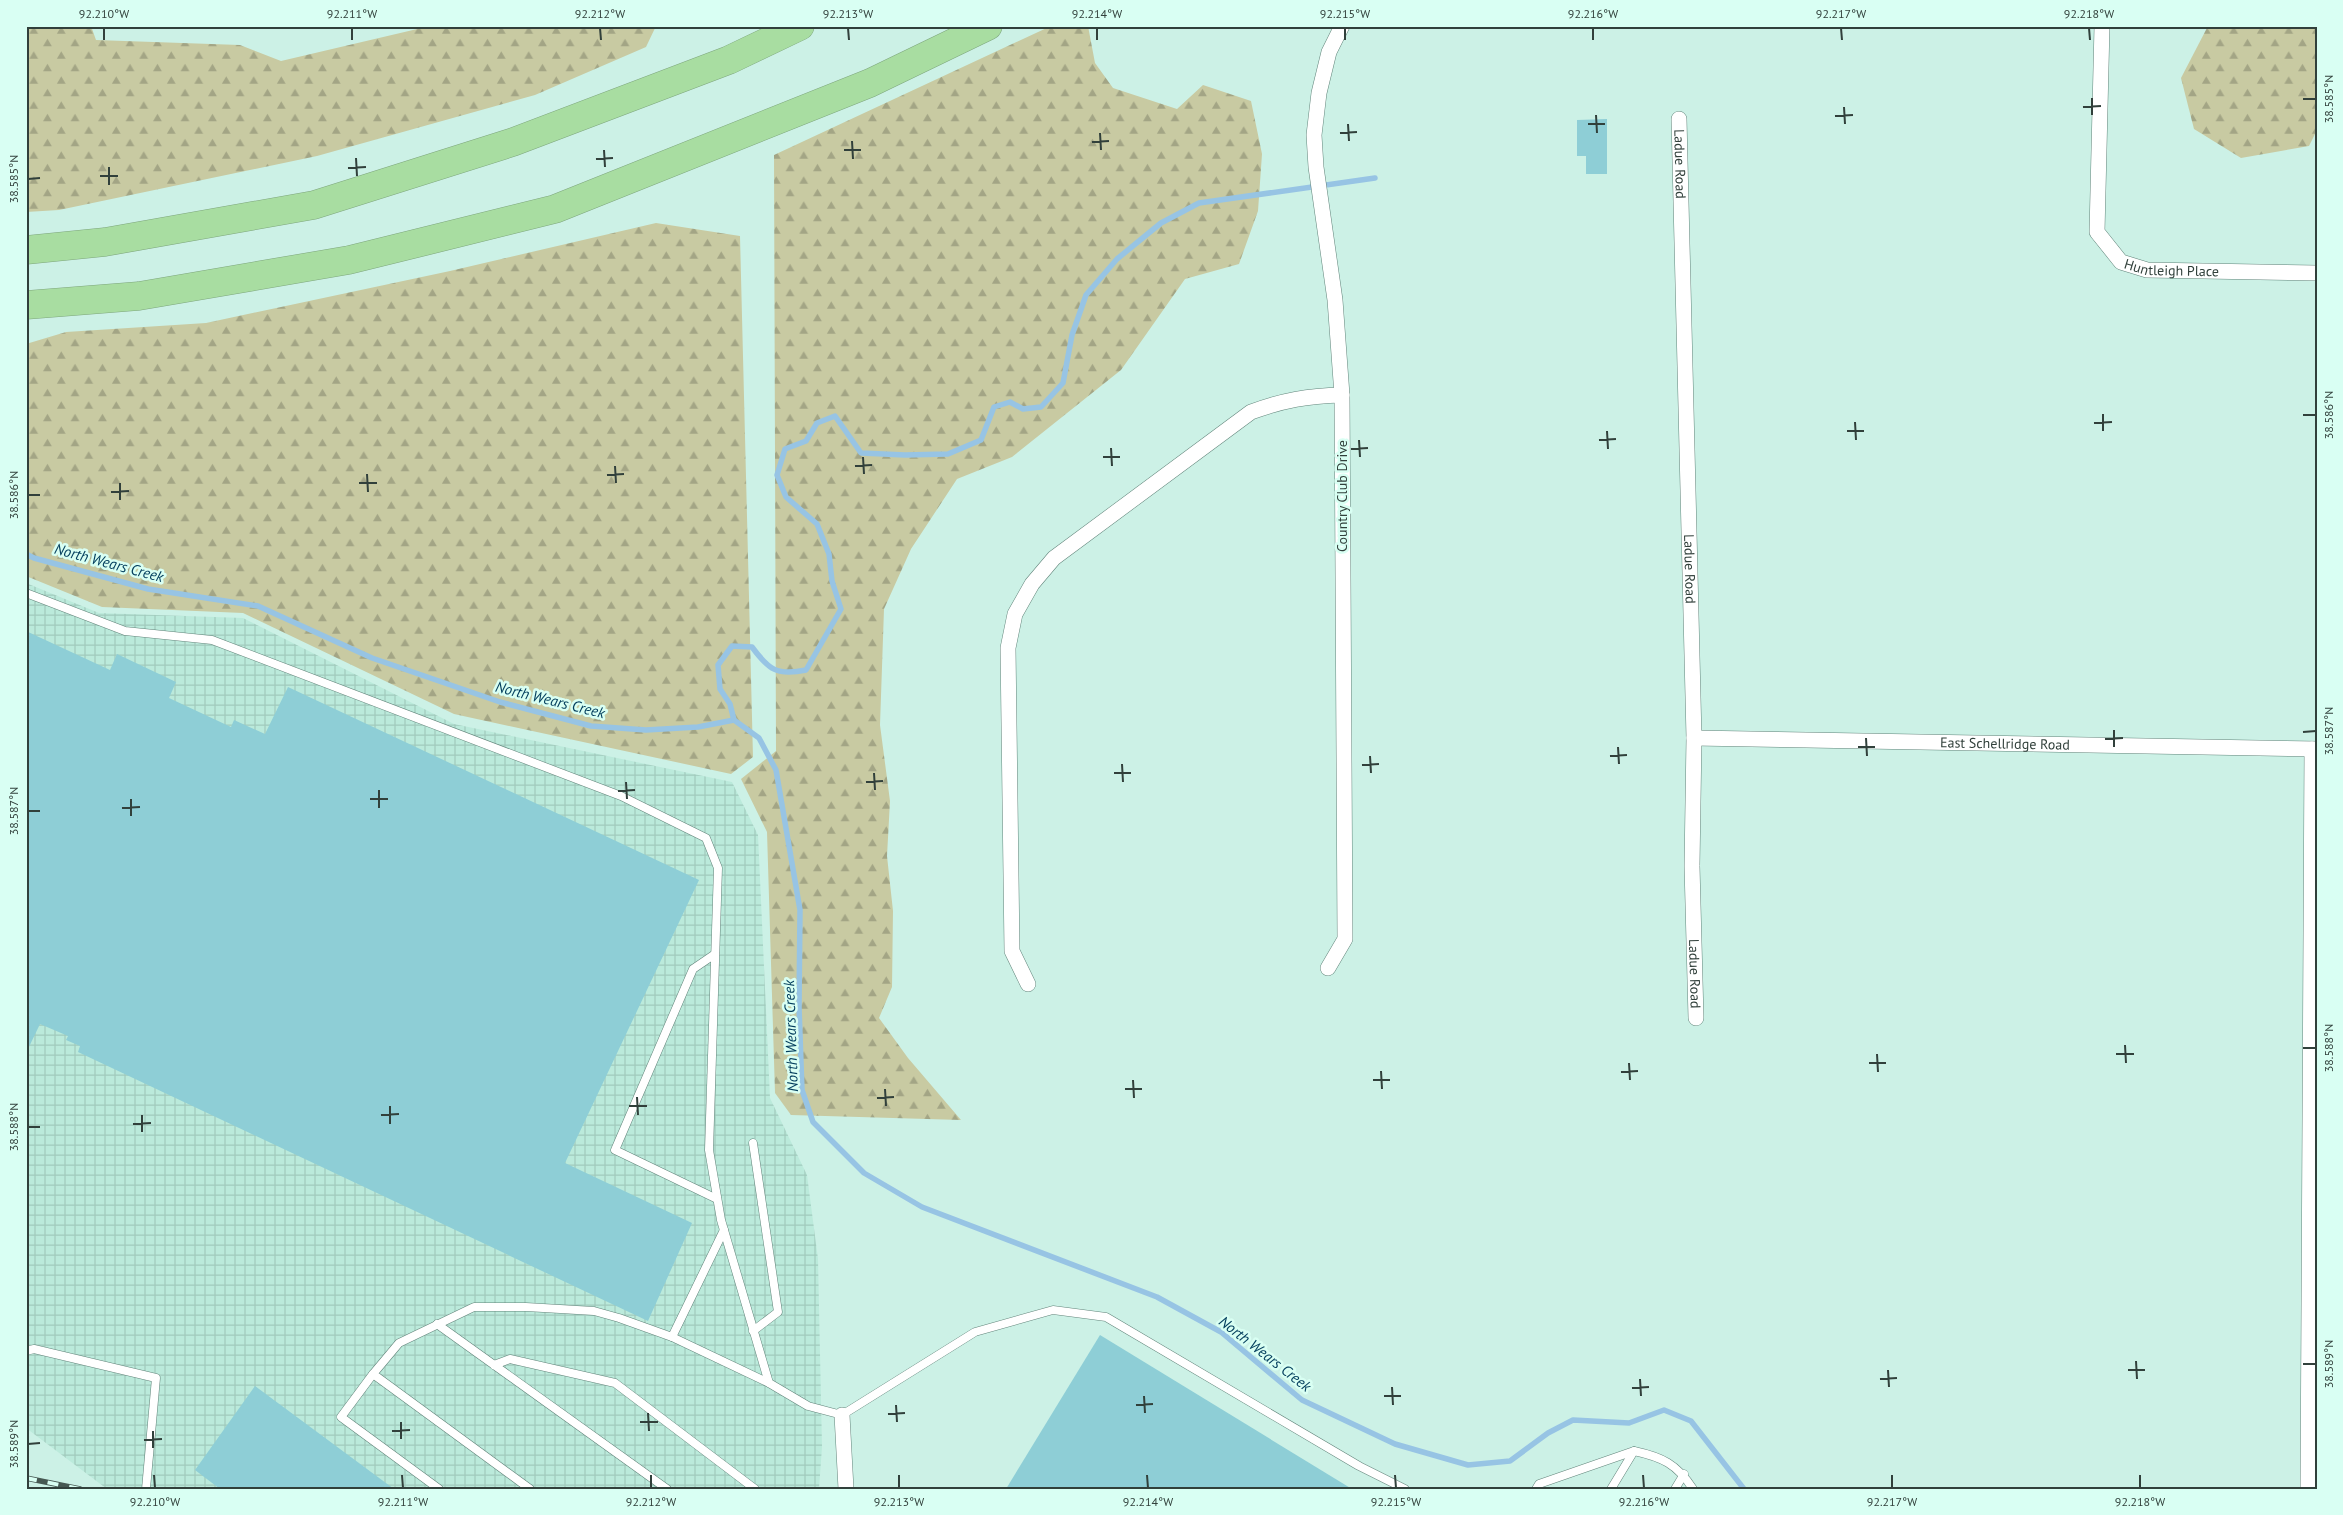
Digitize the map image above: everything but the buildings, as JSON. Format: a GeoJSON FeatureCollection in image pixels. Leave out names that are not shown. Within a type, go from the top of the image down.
{"type":"FeatureCollection","features":[{"type":"Feature","properties":{"kind":"highway"},"geometry":{"type":"LineString","coordinates":[[26,250],[105,242],[314,205],[513,142],[729,60],[800,26]]}},
{"type":"Feature","properties":{"kind":"highway"},"geometry":{"type":"LineString","coordinates":[[26,305],[139,296],[349,260],[555,209],[870,83],[988,26]]}},
{"type":"Feature","properties":{"kind":"street","name":"Country Club Drive"},"geometry":{"type":"LineString","coordinates":[[1328,968],[1345,939],[1342,395],[1335,300],[1316,167],[1314,135],[1320,93],[1329,52],[1342,26]]}},
{"type":"Feature","properties":{"kind":"street","name":"Huntleigh Place"},"geometry":{"type":"LineString","coordinates":[[2102,26],[2097,232],[2121,262],[2147,270],[2317,273]]}},
{"type":"Feature","properties":{"kind":"street","name":"Ladue Road"},"geometry":{"type":"LineString","coordinates":[[1679,119],[1694,738],[1692,866],[1696,1018]]}},
{"type":"Feature","properties":{"kind":"street"},"geometry":{"type":"LineString","coordinates":[[1028,984],[1012,951],[1008,657],[1016,614],[1032,584],[1054,558],[1251,412],[1280,401],[1308,396],[1342,395]]}},
{"type":"Feature","properties":{"kind":"street","name":"East Schellridge Road"},"geometry":{"type":"LineString","coordinates":[[1694,738],[2314,749]]}},
{"type":"Feature","properties":{"kind":"street"},"geometry":{"type":"LineString","coordinates":[[2308,1489],[2313,1217],[2314,749]]}},
{"type":"Feature","properties":{"kind":"street"},"geometry":{"type":"LineString","coordinates":[[842,1415],[846,1489]]}},
{"type":"Feature","properties":{"kind":"lane"},"geometry":{"type":"LineString","coordinates":[[26,593],[125,631],[212,640],[622,796],[706,838],[718,868],[709,1150],[724,1230],[769,1383]]}},
{"type":"Feature","properties":{"kind":"lane"},"geometry":{"type":"LineString","coordinates":[[715,954],[693,969],[615,1150],[717,1199]]}},
{"type":"Feature","properties":{"kind":"lane"},"geometry":{"type":"LineString","coordinates":[[753,1143],[778,1312],[753,1331]]}},
{"type":"Feature","properties":{"kind":"lane"},"geometry":{"type":"LineString","coordinates":[[672,1337],[724,1230]]}},
{"type":"Feature","properties":{"kind":"lane"},"geometry":{"type":"LineString","coordinates":[[438,1489],[341,1417],[399,1343],[474,1307],[526,1307],[594,1311],[619,1318],[672,1337],[769,1383],[808,1406],[842,1415],[974,1332],[1054,1310],[1106,1317],[1359,1466],[1405,1489]]}},
{"type":"Feature","properties":{"kind":"lane"},"geometry":{"type":"LineString","coordinates":[[437,1324],[666,1489]]}},
{"type":"Feature","properties":{"kind":"lane"},"geometry":{"type":"LineString","coordinates":[[26,1351],[34,1349],[156,1378],[146,1489]]}},
{"type":"Feature","properties":{"kind":"lane"},"geometry":{"type":"LineString","coordinates":[[494,1365],[510,1360],[615,1383],[755,1489]]}},
{"type":"Feature","properties":{"kind":"lane"},"geometry":{"type":"LineString","coordinates":[[373,1374],[530,1489]]}},
{"type":"Feature","properties":{"kind":"lane"},"geometry":{"type":"LineString","coordinates":[[1611,1489],[1634,1451]]}},
{"type":"Feature","properties":{"kind":"lane"},"geometry":{"type":"LineString","coordinates":[[1536,1489],[1539,1484],[1634,1451],[1659,1457],[1684,1474],[1694,1489]]}},
{"type":"Feature","properties":{"kind":"lane"},"geometry":{"type":"LineString","coordinates":[[1675,1489],[1684,1474]]}},
{"type":"Feature","properties":{"kind":"shaded area"},"geometry":{"type":"Polygon","coordinates":[[[26,583],[99,613],[243,618],[454,724],[732,782],[758,835],[770,1098],[807,1175],[818,1259],[822,1447],[819,1489],[107,1489],[26,1428],[26,583]]]}},
{"type":"Feature","properties":{"kind":"green space"},"geometry":{"type":"Polygon","coordinates":[[[26,26],[91,26],[96,40],[240,45],[281,61],[430,26],[656,26],[646,47],[535,95],[317,156],[59,210],[26,212],[26,26]]]}},
{"type":"Feature","properties":{"kind":"green space"},"geometry":{"type":"Polygon","coordinates":[[[1051,26],[1088,26],[1095,63],[1113,88],[1177,109],[1203,85],[1251,101],[1262,154],[1258,211],[1239,264],[1185,279],[1121,370],[1012,457],[957,479],[911,549],[884,609],[880,725],[890,801],[887,856],[893,911],[892,987],[879,1018],[908,1058],[961,1120],[791,1115],[775,1093],[767,832],[741,779],[776,751],[774,155],[1051,26]]]}},
{"type":"Feature","properties":{"kind":"green space"},"geometry":{"type":"Polygon","coordinates":[[[2208,26],[2317,26],[2317,130],[2309,146],[2241,158],[2194,129],[2181,78],[2208,26]]]}},
{"type":"Feature","properties":{"kind":"green space"},"geometry":{"type":"Polygon","coordinates":[[[656,223],[740,236],[753,757],[731,774],[454,714],[243,613],[102,607],[26,576],[26,344],[66,332],[206,323],[450,271],[656,223]]]}},
{"type":"Feature","properties":{"kind":"waterway"},"geometry":{"type":"LineString","coordinates":[[734,720],[730,704],[720,689],[718,665],[732,646],[752,647],[774,669],[788,672],[806,670],[841,609],[832,581],[829,554],[817,524],[786,497],[777,475],[785,449],[806,441],[817,423],[835,416],[861,453],[948,454],[981,440],[994,407],[1010,402],[1023,409],[1041,407],[1063,383],[1072,335],[1086,295],[1117,259],[1161,223],[1199,203],[1375,178]]}},
{"type":"Feature","properties":{"kind":"waterway","name":"North Wears Creek"},"geometry":{"type":"LineString","coordinates":[[26,554],[34,558],[148,589],[258,606],[372,658],[500,702],[591,726],[646,730],[698,727],[734,720],[759,738],[776,770],[800,910],[799,1007],[802,1090],[813,1122],[864,1173],[922,1207],[1157,1297],[1221,1332],[1302,1400],[1395,1444],[1468,1465],[1510,1461],[1548,1433],[1573,1420],[1629,1423],[1664,1410],[1691,1421],[1744,1489]]}},
{"type":"Feature","properties":{"kind":"railway"},"geometry":{"type":"LineString","coordinates":[[26,1478],[80,1489]]}}]}
